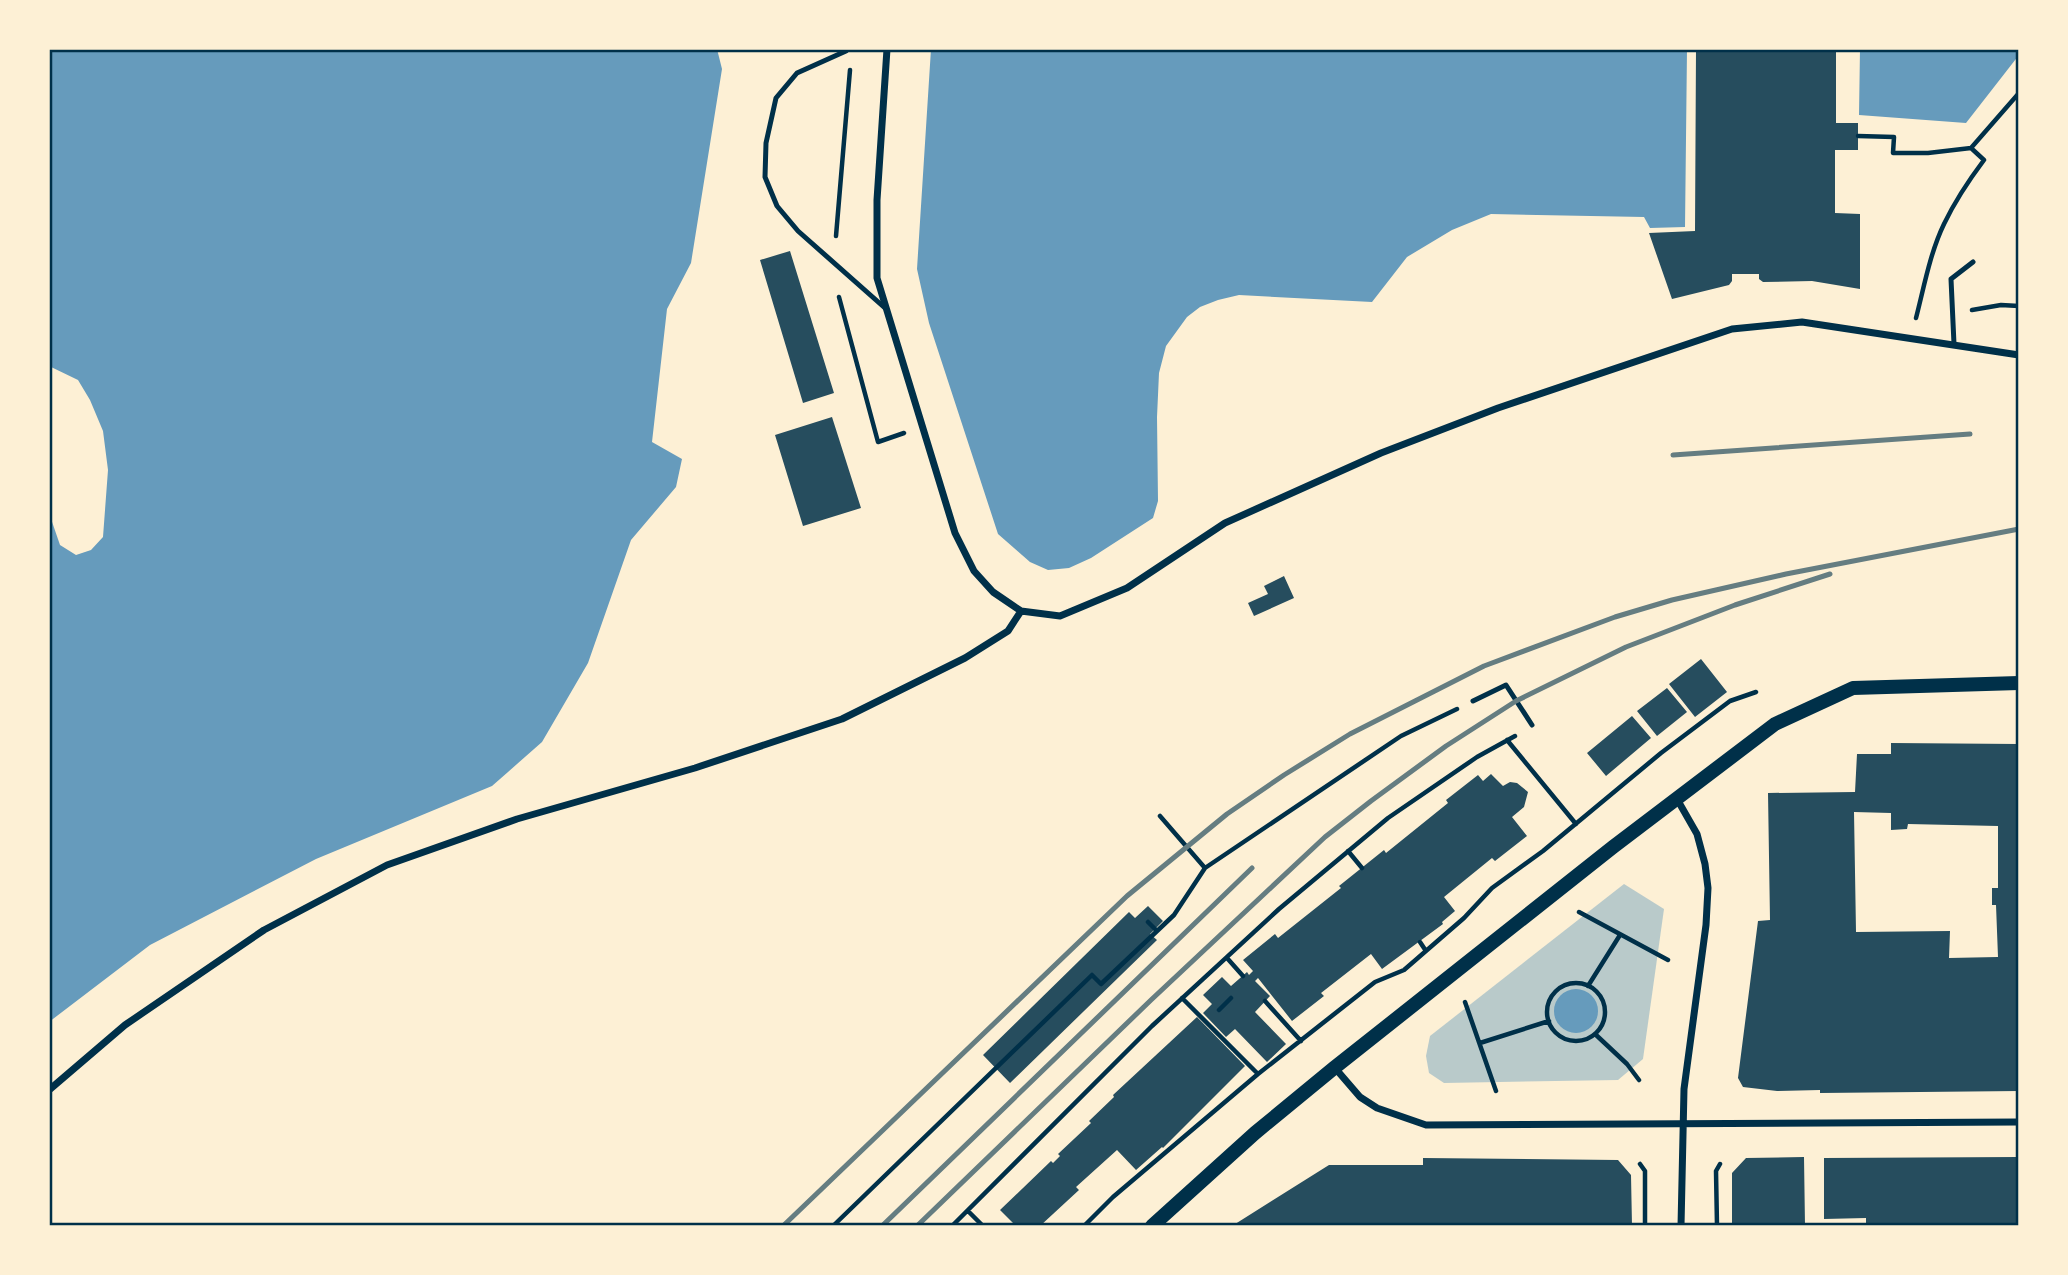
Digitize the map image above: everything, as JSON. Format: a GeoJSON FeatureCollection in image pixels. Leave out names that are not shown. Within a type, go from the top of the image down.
{"type":"FeatureCollection","features":[{"type":"Feature","properties":{"kind":"main road"},"geometry":{"type":"LineString","coordinates":[[1152,1226],[1255,1133],[1334,1068],[1775,724],[1853,688],[2019,683]]}},
{"type":"Feature","properties":{"kind":"street"},"geometry":{"type":"LineString","coordinates":[[887,49],[877,226],[877,278],[955,533],[974,570],[993,592],[1021,611],[1060,616],[1127,587],[1225,523],[1381,453],[1498,408],[1731,329],[1802,321],[2019,355]]}},
{"type":"Feature","properties":{"kind":"street"},"geometry":{"type":"LineString","coordinates":[[49,1090],[125,1025],[254,937],[387,866],[517,819],[695,768],[842,719],[965,658],[1008,631],[1021,611]]}},
{"type":"Feature","properties":{"kind":"street"},"geometry":{"type":"LineString","coordinates":[[1676,799],[1697,834],[1708,888],[1706,925],[1684,1089],[1681,1226]]}},
{"type":"Feature","properties":{"kind":"street"},"geometry":{"type":"LineString","coordinates":[[1334,1068],[1360,1097],[1377,1108],[1426,1125],[2019,1122]]}},
{"type":"Feature","properties":{"kind":"lane"},"geometry":{"type":"LineString","coordinates":[[846,51],[797,73],[776,98],[766,143],[765,177],[777,206],[798,231],[887,310]]}},
{"type":"Feature","properties":{"kind":"lane"},"geometry":{"type":"LineString","coordinates":[[1954,344],[1951,279],[1973,262]]}},
{"type":"Feature","properties":{"kind":"lane"},"geometry":{"type":"LineString","coordinates":[[1473,701],[1506,685],[1532,724]]}},
{"type":"Feature","properties":{"kind":"path"},"geometry":{"type":"LineString","coordinates":[[1858,136],[1894,137],[1893,153],[1928,153],[1971,148],[2019,93]]}},
{"type":"Feature","properties":{"kind":"path"},"geometry":{"type":"LineString","coordinates":[[1911,337],[1929,265],[1943,226],[1984,160],[1971,148]]}},
{"type":"Feature","properties":{"kind":"path"},"geometry":{"type":"LineString","coordinates":[[2001,305],[2019,306]]}},
{"type":"Feature","properties":{"kind":"path"},"geometry":{"type":"LineString","coordinates":[[1084,1226],[1258,1074],[1375,982],[1404,970],[1465,918],[1492,888],[1576,824],[1661,753],[1730,701],[1756,692]]}},
{"type":"Feature","properties":{"kind":"path"},"geometry":{"type":"LineString","coordinates":[[833,1226],[1093,975],[1101,984],[1174,915],[1205,868],[1401,736],[1473,701]]}},
{"type":"Feature","properties":{"kind":"path"},"geometry":{"type":"LineString","coordinates":[[952,1226],[1182,998],[1348,851],[1388,818],[1477,757],[1524,730]]}},
{"type":"Feature","properties":{"kind":"path"},"geometry":{"type":"LineString","coordinates":[[1507,740],[1576,824]]}},
{"type":"Feature","properties":{"kind":"path"},"geometry":{"type":"LineString","coordinates":[[1160,816],[1205,868]]}},
{"type":"Feature","properties":{"kind":"path"},"geometry":{"type":"LineString","coordinates":[[1348,851],[1362,867]]}},
{"type":"Feature","properties":{"kind":"path"},"geometry":{"type":"LineString","coordinates":[[1578,912],[1668,960]]}},
{"type":"Feature","properties":{"kind":"path"},"geometry":{"type":"LineString","coordinates":[[1148,922],[1157,931]]}},
{"type":"Feature","properties":{"kind":"path"},"geometry":{"type":"LineString","coordinates":[[1588,986],[1620,935]]}},
{"type":"Feature","properties":{"kind":"path"},"geometry":{"type":"LineString","coordinates":[[1420,942],[1426,951]]}},
{"type":"Feature","properties":{"kind":"path"},"geometry":{"type":"LineString","coordinates":[[1227,958],[1243,976]]}},
{"type":"Feature","properties":{"kind":"path"},"geometry":{"type":"LineString","coordinates":[[1578,983],[1588,986],[1598,993],[1604,1005],[1602,1024],[1595,1034],[1578,1041],[1567,1040],[1556,1033],[1549,1021],[1548,1004],[1553,994],[1564,986],[1578,983]]}},
{"type":"Feature","properties":{"kind":"path"},"geometry":{"type":"LineString","coordinates":[[1182,998],[1258,1074]]}},
{"type":"Feature","properties":{"kind":"path"},"geometry":{"type":"LineString","coordinates":[[1219,1010],[1231,998]]}},
{"type":"Feature","properties":{"kind":"path"},"geometry":{"type":"LineString","coordinates":[[1265,1001],[1301,1041]]}},
{"type":"Feature","properties":{"kind":"path"},"geometry":{"type":"LineString","coordinates":[[1465,1002],[1496,1091]]}},
{"type":"Feature","properties":{"kind":"path"},"geometry":{"type":"LineString","coordinates":[[1480,1043],[1549,1021]]}},
{"type":"Feature","properties":{"kind":"path"},"geometry":{"type":"LineString","coordinates":[[1595,1034],[1627,1064],[1639,1080]]}},
{"type":"Feature","properties":{"kind":"path"},"geometry":{"type":"LineString","coordinates":[[1640,1164],[1645,1171],[1645,1226]]}},
{"type":"Feature","properties":{"kind":"path"},"geometry":{"type":"LineString","coordinates":[[1717,1226],[1716,1171],[1720,1164]]}},
{"type":"Feature","properties":{"kind":"path"},"geometry":{"type":"LineString","coordinates":[[968,1211],[983,1226]]}},
{"type":"Feature","properties":{"kind":"shaded area"},"geometry":{"type":"Polygon","coordinates":[[[1624,884],[1664,909],[1643,1059],[1618,1080],[1444,1083],[1429,1073],[1426,1056],[1430,1036],[1624,884]]]}},
{"type":"Feature","properties":{"kind":"water"},"geometry":{"type":"Polygon","coordinates":[[[49,49],[717,49],[722,69],[691,263],[667,309],[652,442],[682,459],[676,487],[631,540],[588,663],[542,742],[492,786],[316,859],[150,945],[49,1022],[49,513],[60,545],[76,555],[91,550],[103,537],[108,470],[103,431],[90,400],[78,380],[49,366],[49,49]]]}},
{"type":"Feature","properties":{"kind":"water"},"geometry":{"type":"Polygon","coordinates":[[[931,49],[1687,49],[1685,227],[1650,228],[1644,217],[1491,214],[1452,230],[1407,257],[1372,302],[1239,295],[1200,307],[1187,317],[1166,346],[1159,373],[1158,501],[1153,518],[1091,558],[1069,568],[1048,570],[1030,562],[998,534],[929,323],[917,269],[931,49]]]}},
{"type":"Feature","properties":{"kind":"water"},"geometry":{"type":"Polygon","coordinates":[[[1860,49],[2019,49],[2019,55],[1966,123],[1859,115],[1860,49]]]}},
{"type":"Feature","properties":{"kind":"water"},"geometry":{"type":"Polygon","coordinates":[[[1576,989],[1592,995],[1598,1011],[1592,1027],[1576,1033],[1560,1027],[1554,1011],[1560,995],[1576,989]]]}},
{"type":"Feature","properties":{"kind":"building"},"geometry":{"type":"Polygon","coordinates":[[[1696,49],[1836,49],[1836,123],[1858,123],[1858,150],[1835,150],[1835,213],[1860,214],[1860,289],[1812,281],[1763,282],[1759,279],[1759,274],[1732,274],[1729,285],[1672,299],[1649,233],[1695,231],[1696,49]]]}},
{"type":"Feature","properties":{"kind":"building"},"geometry":{"type":"Polygon","coordinates":[[[790,251],[834,393],[803,403],[760,260],[790,251]]]}},
{"type":"Feature","properties":{"kind":"building"},"geometry":{"type":"Polygon","coordinates":[[[832,417],[861,508],[803,526],[775,435],[832,417]]]}},
{"type":"Feature","properties":{"kind":"building"},"geometry":{"type":"Polygon","coordinates":[[[1284,576],[1294,598],[1254,616],[1248,603],[1268,594],[1264,586],[1284,576]]]}},
{"type":"Feature","properties":{"kind":"building"},"geometry":{"type":"Polygon","coordinates":[[[1701,659],[1727,692],[1695,717],[1669,684],[1701,659]]]}},
{"type":"Feature","properties":{"kind":"building"},"geometry":{"type":"Polygon","coordinates":[[[1667,688],[1687,712],[1657,736],[1637,711],[1667,688]]]}},
{"type":"Feature","properties":{"kind":"building"},"geometry":{"type":"Polygon","coordinates":[[[1632,716],[1651,738],[1606,776],[1587,753],[1632,716]]]}},
{"type":"Feature","properties":{"kind":"building"},"geometry":{"type":"Polygon","coordinates":[[[1891,743],[2019,744],[2019,1091],[1820,1093],[1820,1090],[1777,1091],[1743,1087],[1738,1078],[1758,921],[1770,920],[1768,793],[1855,792],[1857,754],[1891,754],[1891,743]],[[1854,812],[1856,932],[1950,931],[1949,958],[1998,957],[1996,905],[1992,905],[1992,888],[1998,888],[1998,826],[1908,824],[1907,829],[1891,830],[1891,813],[1854,812]]]}},
{"type":"Feature","properties":{"kind":"building"},"geometry":{"type":"Polygon","coordinates":[[[1491,774],[1503,786],[1510,782],[1517,783],[1528,792],[1524,807],[1512,817],[1527,836],[1495,861],[1492,858],[1444,897],[1455,911],[1443,924],[1382,969],[1371,954],[1321,993],[1324,996],[1292,1021],[1258,978],[1255,981],[1270,996],[1255,1012],[1286,1044],[1267,1062],[1235,1029],[1226,1037],[1203,1013],[1212,1004],[1203,995],[1222,977],[1231,986],[1247,972],[1249,975],[1253,971],[1243,960],[1275,934],[1278,938],[1384,850],[1386,853],[1478,775],[1483,781],[1491,774]]]}},
{"type":"Feature","properties":{"kind":"building"},"geometry":{"type":"Polygon","coordinates":[[[1148,906],[1163,921],[1150,934],[1157,940],[1010,1083],[983,1055],[1129,912],[1135,918],[1148,906]]]}},
{"type":"Feature","properties":{"kind":"building"},"geometry":{"type":"Polygon","coordinates":[[[1197,1017],[1245,1066],[1163,1148],[1136,1170],[1117,1150],[1076,1187],[1079,1190],[1040,1226],[1016,1226],[1000,1210],[1051,1161],[1053,1163],[1060,1156],[1058,1154],[1091,1123],[1089,1121],[1113,1095],[1197,1017]]]}},
{"type":"Feature","properties":{"kind":"building"},"geometry":{"type":"Polygon","coordinates":[[[1804,1157],[1805,1226],[1732,1226],[1732,1173],[1746,1158],[1804,1157]]]}},
{"type":"Feature","properties":{"kind":"building"},"geometry":{"type":"Polygon","coordinates":[[[2019,1157],[2019,1226],[1950,1226],[1947,1223],[1944,1226],[1866,1226],[1866,1218],[1824,1219],[1824,1158],[2019,1157]]]}},
{"type":"Feature","properties":{"kind":"building"},"geometry":{"type":"Polygon","coordinates":[[[1423,1158],[1618,1160],[1631,1175],[1632,1226],[1232,1226],[1329,1165],[1423,1165],[1423,1158]]]}},
{"type":"Feature","properties":{"kind":"railway"},"geometry":{"type":"LineString","coordinates":[[1673,455],[1970,434]]}},
{"type":"Feature","properties":{"kind":"railway"},"geometry":{"type":"LineString","coordinates":[[783,1226],[1127,896],[1227,814],[1350,734],[1484,666],[1615,617],[1672,600],[1786,574],[2019,529]]}},
{"type":"Feature","properties":{"kind":"railway"},"geometry":{"type":"LineString","coordinates":[[917,1226],[1325,837],[1446,746],[1516,701],[1626,647],[1735,605],[1830,574]]}},
{"type":"Feature","properties":{"kind":"railway"},"geometry":{"type":"LineString","coordinates":[[882,1226],[1252,868]]}}]}
